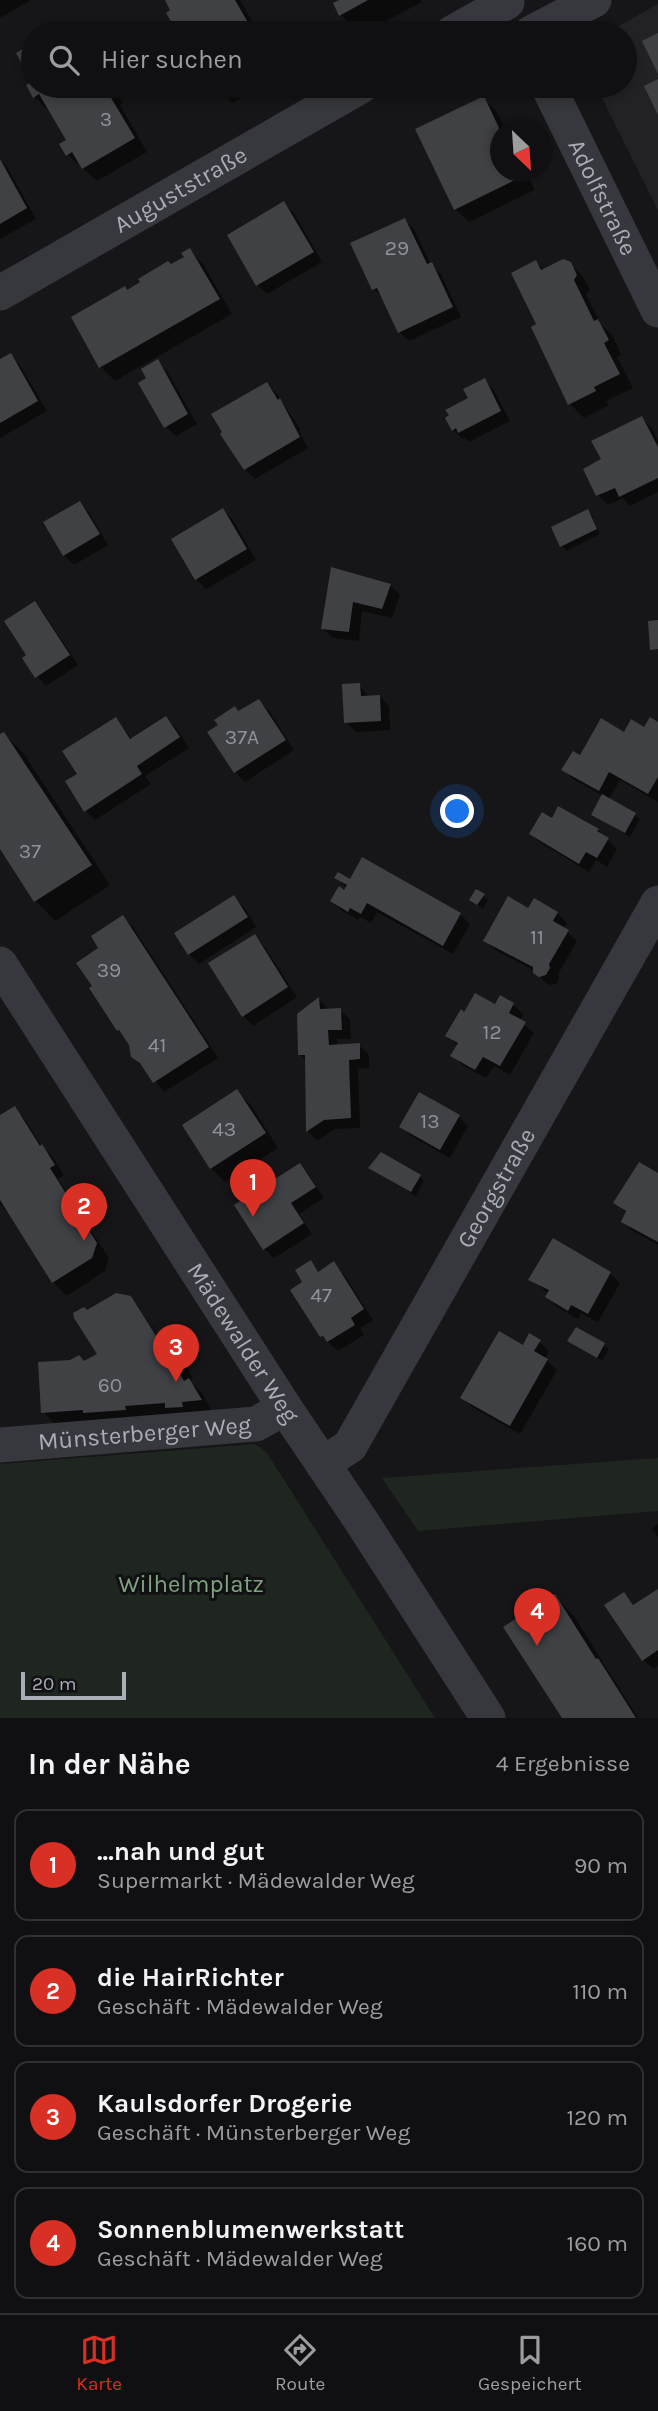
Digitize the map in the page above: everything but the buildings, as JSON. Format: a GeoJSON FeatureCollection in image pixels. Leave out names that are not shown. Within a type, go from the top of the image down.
{"type":"FeatureCollection","features":[{"type":"Feature","properties":{"kind":"street"},"geometry":{"type":"LineString","coordinates":[[554,21],[594,0]]}},
{"type":"Feature","properties":{"kind":"street"},"geometry":{"type":"LineString","coordinates":[[473,21],[507,1],[516,21]]}},
{"type":"Feature","properties":{"kind":"street","name":"Auguststraße"},"geometry":{"type":"LineString","coordinates":[[0,293],[340,98]]}},
{"type":"Feature","properties":{"kind":"street","name":"Adolfstraße"},"geometry":{"type":"LineString","coordinates":[[554,98],[658,310]]}},
{"type":"Feature","properties":{"kind":"street","name":"Georgstraße"},"geometry":{"type":"LineString","coordinates":[[323,1464],[350,1446],[658,902]]}},
{"type":"Feature","properties":{"kind":"street","name":"Mädewalder Weg"},"geometry":{"type":"LineString","coordinates":[[0,964],[488,1718]]}},
{"type":"Feature","properties":{"kind":"street","name":"Münsterberger Weg"},"geometry":{"type":"LineString","coordinates":[[0,1445],[257,1424],[285,1408]]}},
{"type":"Feature","properties":{"kind":"shaded area"},"geometry":{"type":"Polygon","coordinates":[[[658,4],[658,210],[602,98],[637,98],[637,21],[628,21],[658,4]]]}},
{"type":"Feature","properties":{"kind":"green space","name":"Wilhelmplatz"},"geometry":{"type":"Polygon","coordinates":[[[255,1444],[267,1453],[435,1718],[0,1718],[0,1464],[255,1444]]]}},
{"type":"Feature","properties":{"kind":"green space"},"geometry":{"type":"Polygon","coordinates":[[[658,1458],[658,1511],[418,1531],[382,1478],[658,1458]]]}},
{"type":"Feature","properties":{"kind":"place","name":"...nah und gut"},"geometry":{"type":"Point","coordinates":[253,1217]}},
{"type":"Feature","properties":{"kind":"place","name":"die HairRichter"},"geometry":{"type":"Point","coordinates":[84,1241]}},
{"type":"Feature","properties":{"kind":"place","name":"Kaulsdorfer Drogerie"},"geometry":{"type":"Point","coordinates":[176,1382]}},
{"type":"Feature","properties":{"kind":"place","name":"Sonnenblumenwerkstatt"},"geometry":{"type":"Point","coordinates":[537,1646]}}]}
